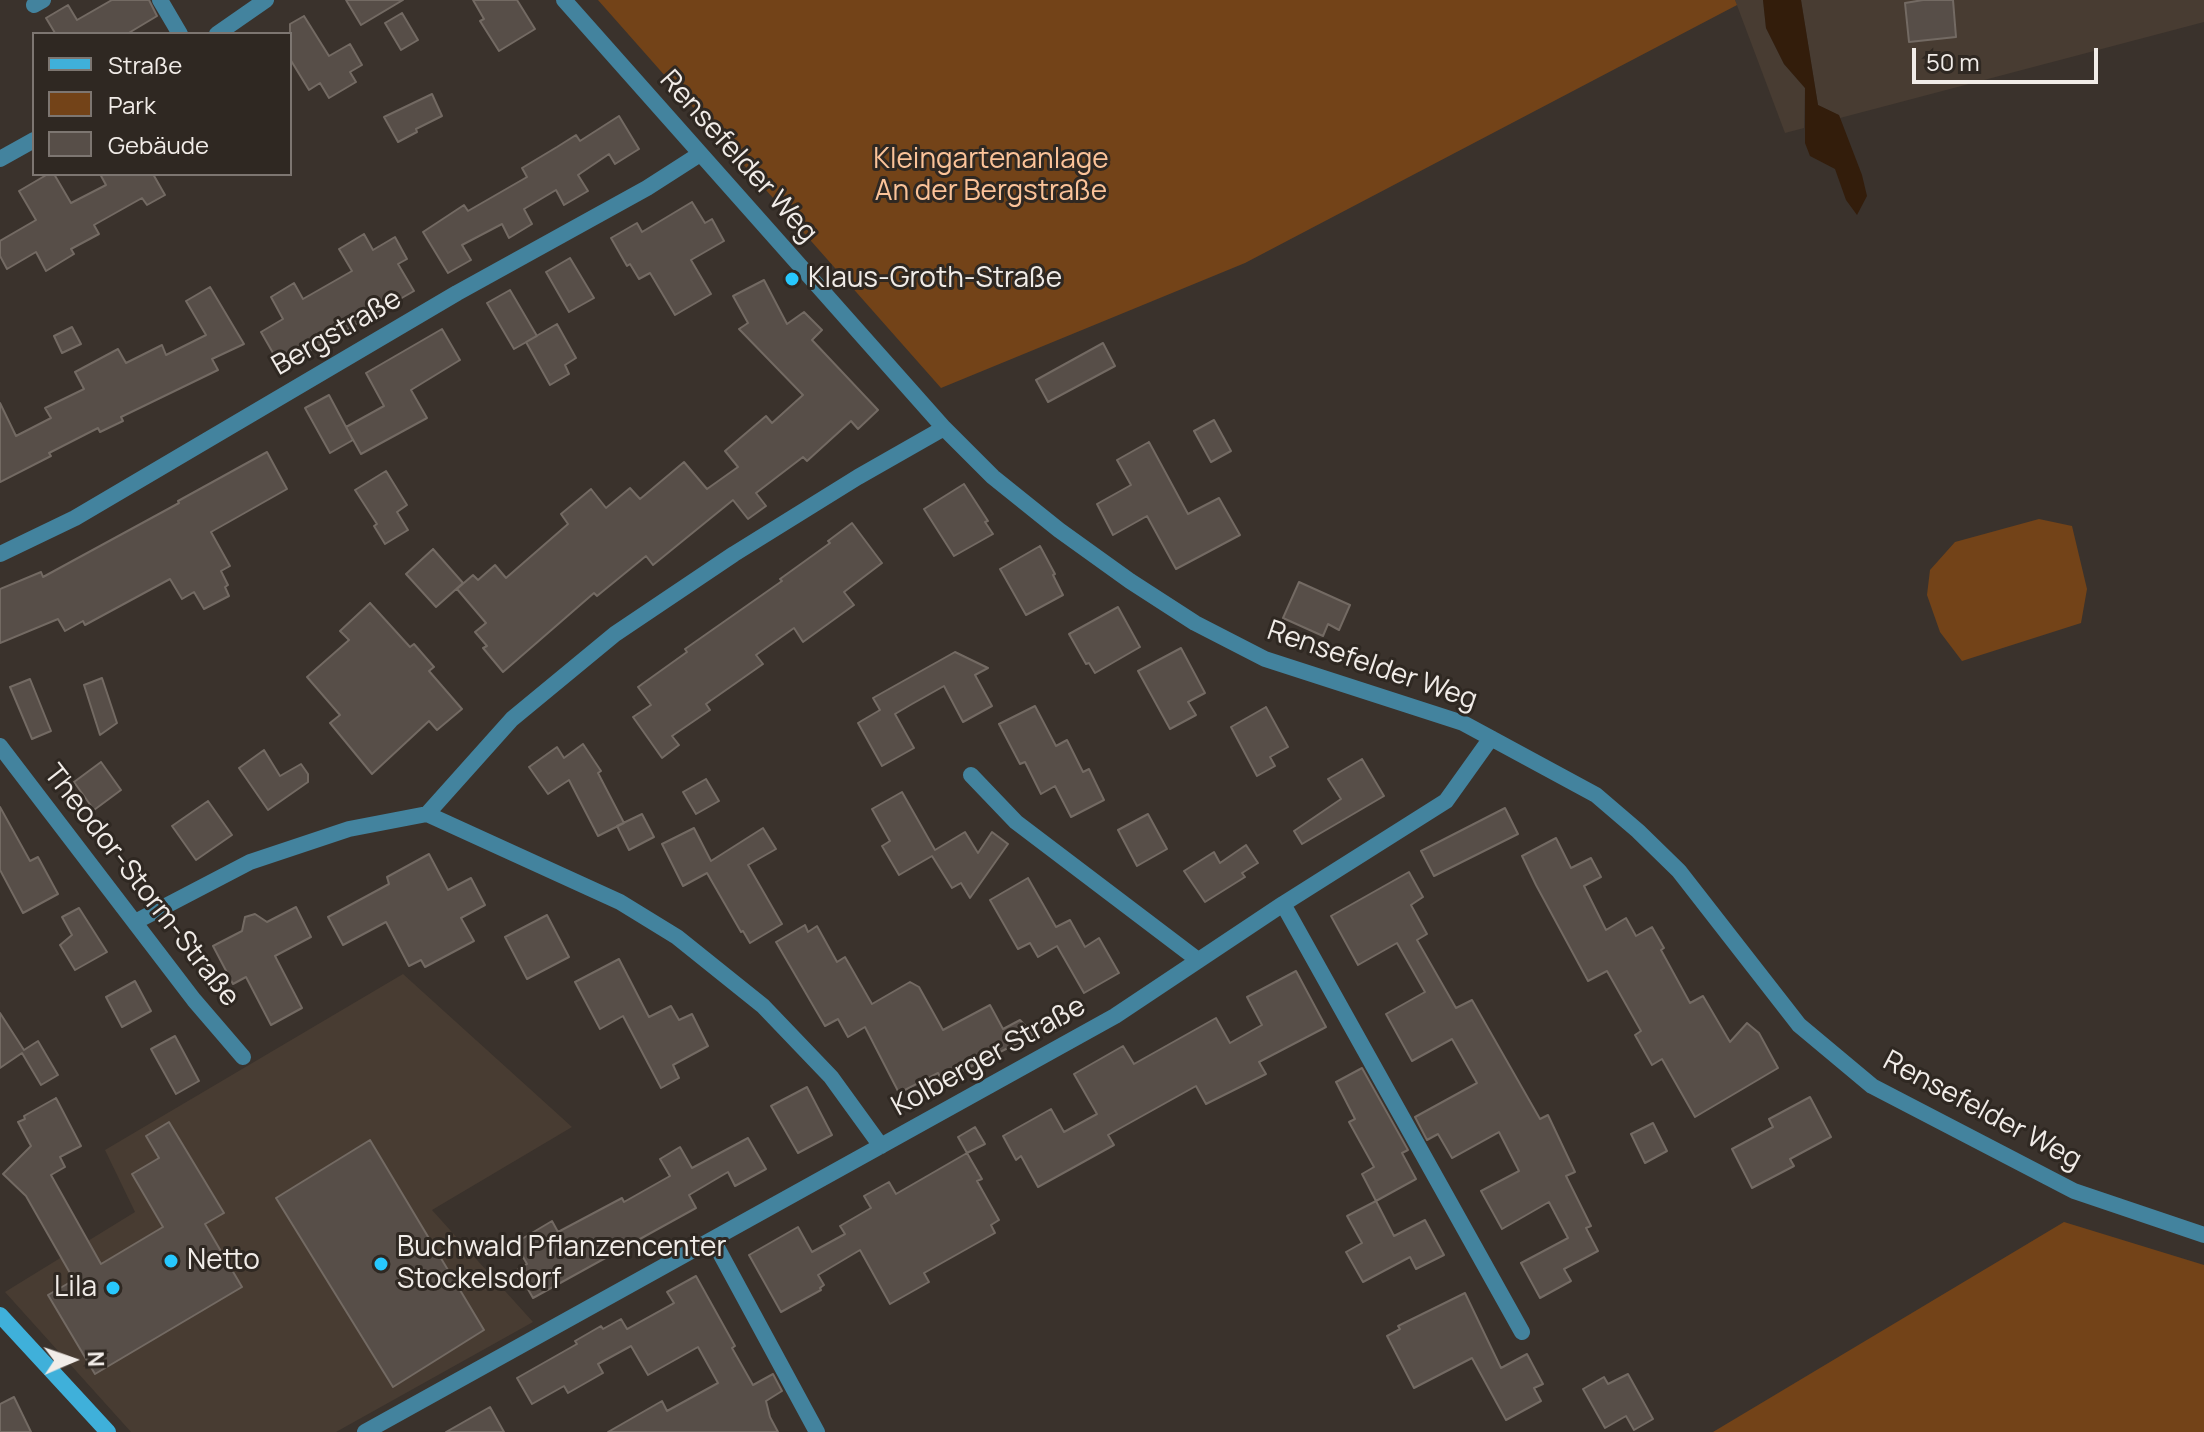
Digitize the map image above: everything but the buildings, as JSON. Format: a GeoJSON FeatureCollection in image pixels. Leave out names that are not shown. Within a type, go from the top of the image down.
{"type":"FeatureCollection","features":[{"type":"Feature","properties":{"kind":"main road"},"geometry":{"type":"LineString","coordinates":[[0,1315],[108,1432]]}},
{"type":"Feature","properties":{"kind":"street"},"geometry":{"type":"LineString","coordinates":[[160,0],[179,32]]}},
{"type":"Feature","properties":{"kind":"street"},"geometry":{"type":"LineString","coordinates":[[220,32],[266,0]]}},
{"type":"Feature","properties":{"kind":"street","name":"Rensefelder Weg"},"geometry":{"type":"LineString","coordinates":[[564,0],[944,428],[993,477],[1059,530],[1195,623],[1265,659],[1463,723],[1596,795],[1679,871],[1799,1025],[1872,1086],[2074,1191],[2204,1235]]}},
{"type":"Feature","properties":{"kind":"street"},"geometry":{"type":"LineString","coordinates":[[0,159],[32,141]]}},
{"type":"Feature","properties":{"kind":"street","name":"Bergstraße"},"geometry":{"type":"LineString","coordinates":[[0,554],[75,518],[457,293],[647,188],[700,154]]}},
{"type":"Feature","properties":{"kind":"street"},"geometry":{"type":"LineString","coordinates":[[427,814],[512,719],[615,634],[746,546],[944,428]]}},
{"type":"Feature","properties":{"kind":"street","name":"Kolberger Straße"},"geometry":{"type":"LineString","coordinates":[[365,1432],[1115,1016],[1283,904],[1446,801],[1491,738]]}},
{"type":"Feature","properties":{"kind":"street","name":"Theodor-Storm-Straße"},"geometry":{"type":"LineString","coordinates":[[0,746],[194,1000],[243,1057]]}},
{"type":"Feature","properties":{"kind":"street"},"geometry":{"type":"LineString","coordinates":[[971,775],[1016,822],[1198,960]]}},
{"type":"Feature","properties":{"kind":"street"},"geometry":{"type":"LineString","coordinates":[[135,922],[250,862],[349,829],[427,814],[597,891],[677,937],[763,1006],[831,1077],[881,1146]]}},
{"type":"Feature","properties":{"kind":"street"},"geometry":{"type":"LineString","coordinates":[[1283,904],[1522,1332]]}},
{"type":"Feature","properties":{"kind":"street"},"geometry":{"type":"LineString","coordinates":[[713,1240],[817,1432]]}},
{"type":"Feature","properties":{"kind":"shaded area"},"geometry":{"type":"Polygon","coordinates":[[[1735,0],[1763,0],[1766,28],[1784,64],[1805,88],[1804,128],[1785,133],[1735,0]]]}},
{"type":"Feature","properties":{"kind":"shaded area"},"geometry":{"type":"Polygon","coordinates":[[[1763,0],[1801,0],[1818,105],[1839,115],[1862,175],[1867,196],[1857,215],[1846,200],[1835,169],[1810,156],[1805,143],[1805,88],[1784,64],[1766,28],[1763,0]]]}},
{"type":"Feature","properties":{"kind":"shaded area"},"geometry":{"type":"Polygon","coordinates":[[[1801,0],[2204,0],[2204,22],[1840,118],[1818,105],[1801,0]]]}},
{"type":"Feature","properties":{"kind":"shaded area"},"geometry":{"type":"Polygon","coordinates":[[[403,974],[572,1127],[432,1210],[533,1322],[336,1432],[131,1432],[5,1292],[135,1212],[105,1150],[403,974]]]}},
{"type":"Feature","properties":{"kind":"green space","name":"Kleingartenanlage An der Bergstraße"},"geometry":{"type":"Polygon","coordinates":[[[598,0],[1735,0],[1737,5],[1245,263],[941,388],[598,0]]]}},
{"type":"Feature","properties":{"kind":"green space"},"geometry":{"type":"Polygon","coordinates":[[[2039,519],[2072,526],[2087,589],[2081,623],[1962,661],[1940,632],[1927,595],[1930,570],[1955,542],[2039,519]]]}},
{"type":"Feature","properties":{"kind":"green space"},"geometry":{"type":"Polygon","coordinates":[[[2064,1222],[2204,1265],[2204,1432],[1713,1432],[2064,1222]]]}},
{"type":"Feature","properties":{"kind":"place","name":"Klaus-Groth-Straße"},"geometry":{"type":"Point","coordinates":[792,279]}},
{"type":"Feature","properties":{"kind":"place","name":"Netto"},"geometry":{"type":"Point","coordinates":[171,1261]}},
{"type":"Feature","properties":{"kind":"place","name":"Buchwald Pflanzencenter Stockelsdorf"},"geometry":{"type":"Point","coordinates":[381,1264]}},
{"type":"Feature","properties":{"kind":"place","name":"Lila"},"geometry":{"type":"Point","coordinates":[113,1288]}}]}
